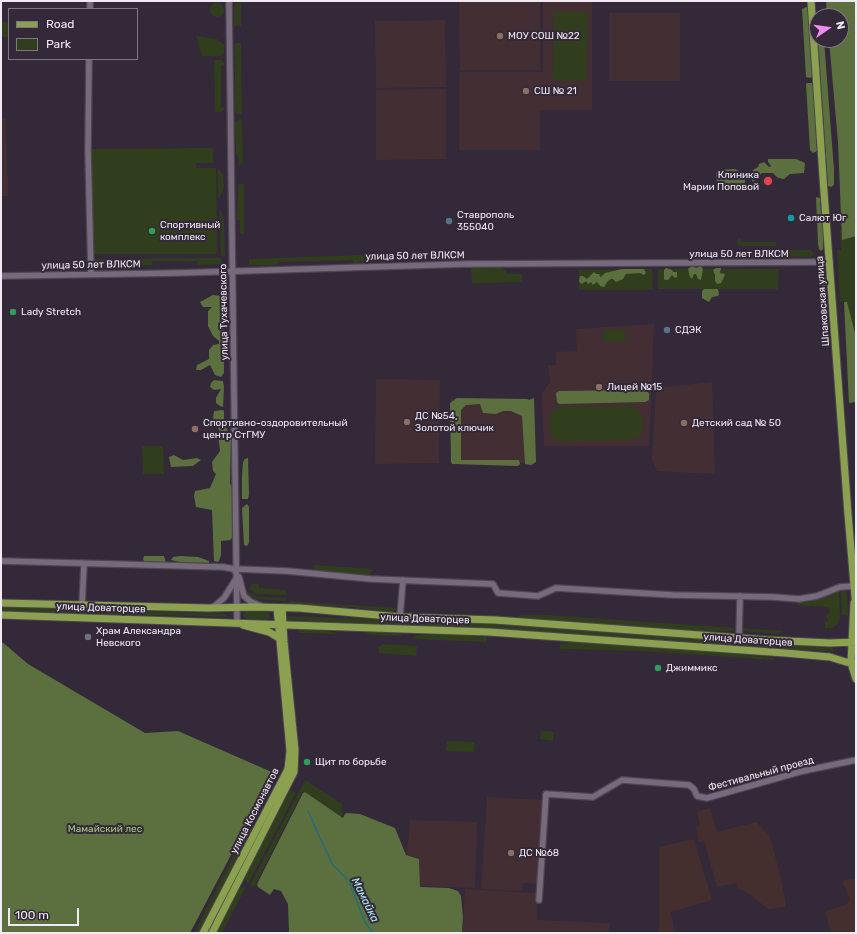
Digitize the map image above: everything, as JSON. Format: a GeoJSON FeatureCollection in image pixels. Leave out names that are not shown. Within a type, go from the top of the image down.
{"type":"FeatureCollection","features":[{"type":"Feature","properties":{"kind":"main road","name":"Шпаковская улица"},"geometry":{"type":"LineString","coordinates":[[812,1],[824,192],[854,586],[851,662],[856,678]]}},
{"type":"Feature","properties":{"kind":"main road","name":"Шпаковская улица"},"geometry":{"type":"LineString","coordinates":[[854,599],[856,609]]}},
{"type":"Feature","properties":{"kind":"main road","name":"улица Доваторцев"},"geometry":{"type":"LineString","coordinates":[[1,603],[212,608],[263,607],[400,617],[495,620],[739,638],[830,643],[856,642]]}},
{"type":"Feature","properties":{"kind":"main road"},"geometry":{"type":"LineString","coordinates":[[280,608],[279,622],[281,638]]}},
{"type":"Feature","properties":{"kind":"main road","name":"улица Доваторцев"},"geometry":{"type":"LineString","coordinates":[[1,615],[279,622],[534,634],[819,656],[851,662]]}},
{"type":"Feature","properties":{"kind":"main road"},"geometry":{"type":"LineString","coordinates":[[237,622],[247,627],[270,632],[281,638]]}},
{"type":"Feature","properties":{"kind":"main road"},"geometry":{"type":"LineString","coordinates":[[281,638],[288,629],[296,624]]}},
{"type":"Feature","properties":{"kind":"main road","name":"улица Космонавтов"},"geometry":{"type":"LineString","coordinates":[[203,933],[288,769],[290,751],[281,638]]}},
{"type":"Feature","properties":{"kind":"main road","name":"улица Космонавтов"},"geometry":{"type":"LineString","coordinates":[[212,933],[294,772],[295,750],[281,638]]}},
{"type":"Feature","properties":{"kind":"street","name":"улица Тухачевского"},"geometry":{"type":"LineString","coordinates":[[229,1],[237,622]]}},
{"type":"Feature","properties":{"kind":"street"},"geometry":{"type":"LineString","coordinates":[[89,60],[88,151],[91,274]]}},
{"type":"Feature","properties":{"kind":"street","name":"улица 50 лет ВЛКСМ"},"geometry":{"type":"LineString","coordinates":[[1,276],[466,264],[830,262]]}},
{"type":"Feature","properties":{"kind":"street"},"geometry":{"type":"LineString","coordinates":[[1,561],[223,567],[234,569],[244,596],[251,602],[263,607]]}},
{"type":"Feature","properties":{"kind":"street"},"geometry":{"type":"LineString","coordinates":[[82,605],[84,564]]}},
{"type":"Feature","properties":{"kind":"street"},"geometry":{"type":"LineString","coordinates":[[236,574],[288,571],[403,580],[493,584],[498,593],[538,596],[556,588],[673,595],[809,598],[840,587],[854,586]]}},
{"type":"Feature","properties":{"kind":"street"},"geometry":{"type":"LineString","coordinates":[[212,608],[224,598],[236,574]]}},
{"type":"Feature","properties":{"kind":"street"},"geometry":{"type":"LineString","coordinates":[[400,617],[403,580]]}},
{"type":"Feature","properties":{"kind":"street"},"geometry":{"type":"LineString","coordinates":[[739,638],[740,596]]}},
{"type":"Feature","properties":{"kind":"street","name":"Фестивальный проезд"},"geometry":{"type":"LineString","coordinates":[[539,900],[546,794],[593,797],[622,780],[688,785],[694,789],[697,796],[711,797],[803,771],[856,760]]}},
{"type":"Feature","properties":{"kind":"shaded area","name":"МОУ СОШ №22"},"geometry":{"type":"Polygon","coordinates":[[[459,1],[540,1],[540,70],[460,70],[459,1]]]}},
{"type":"Feature","properties":{"kind":"shaded area","name":"СШ № 21"},"geometry":{"type":"Polygon","coordinates":[[[543,1],[592,1],[592,110],[540,110],[540,150],[459,150],[459,72],[543,72],[543,1]]]}},
{"type":"Feature","properties":{"kind":"shaded area"},"geometry":{"type":"Polygon","coordinates":[[[609,13],[680,13],[680,81],[609,81],[609,13]]]}},
{"type":"Feature","properties":{"kind":"shaded area"},"geometry":{"type":"Polygon","coordinates":[[[445,20],[446,87],[376,88],[375,21],[445,20]]]}},
{"type":"Feature","properties":{"kind":"shaded area"},"geometry":{"type":"Polygon","coordinates":[[[446,89],[446,159],[376,160],[376,90],[446,89]]]}},
{"type":"Feature","properties":{"kind":"shaded area"},"geometry":{"type":"Polygon","coordinates":[[[1,118],[6,118],[8,196],[1,196],[1,118]]]}},
{"type":"Feature","properties":{"kind":"shaded area","name":"Лицей №15"},"geometry":{"type":"Polygon","coordinates":[[[654,324],[649,446],[544,446],[542,393],[550,382],[548,365],[556,365],[556,352],[577,351],[576,329],[654,324]]]}},
{"type":"Feature","properties":{"kind":"shaded area","name":"ДС №54, Золотой ключик"},"geometry":{"type":"Polygon","coordinates":[[[376,379],[440,380],[439,463],[375,464],[376,379]]]}},
{"type":"Feature","properties":{"kind":"shaded area","name":"Детский сад № 50"},"geometry":{"type":"Polygon","coordinates":[[[712,382],[715,474],[657,471],[652,459],[656,388],[712,382]]]}},
{"type":"Feature","properties":{"kind":"shaded area"},"geometry":{"type":"Polygon","coordinates":[[[451,399],[532,399],[532,463],[451,463],[451,399]]]}},
{"type":"Feature","properties":{"kind":"shaded area","name":"ДС №68"},"geometry":{"type":"Polygon","coordinates":[[[487,797],[543,800],[537,884],[523,883],[522,891],[481,889],[487,797]]]}},
{"type":"Feature","properties":{"kind":"shaded area"},"geometry":{"type":"Polygon","coordinates":[[[710,808],[717,832],[756,822],[770,836],[786,903],[785,907],[768,909],[738,888],[737,883],[717,887],[704,840],[699,842],[696,827],[700,826],[697,811],[710,808]]]}},
{"type":"Feature","properties":{"kind":"shaded area"},"geometry":{"type":"Polygon","coordinates":[[[410,820],[477,822],[475,888],[420,886],[419,858],[407,855],[410,820]]]}},
{"type":"Feature","properties":{"kind":"shaded area"},"geometry":{"type":"Polygon","coordinates":[[[694,839],[712,900],[671,912],[675,933],[659,933],[659,847],[694,839]]]}},
{"type":"Feature","properties":{"kind":"shaded area"},"geometry":{"type":"Polygon","coordinates":[[[856,878],[856,933],[831,933],[825,911],[846,905],[850,899],[842,881],[856,878]]]}},
{"type":"Feature","properties":{"kind":"shaded area"},"geometry":{"type":"Polygon","coordinates":[[[465,889],[537,893],[537,920],[610,923],[609,933],[463,933],[465,889]]]}},
{"type":"Feature","properties":{"kind":"green space"},"geometry":{"type":"Polygon","coordinates":[[[826,1],[856,1],[856,402],[849,403],[844,302],[840,302],[837,250],[841,250],[840,231],[846,228],[844,205],[840,205],[841,156],[830,48],[849,48],[849,8],[826,8],[826,1]]]}},
{"type":"Feature","properties":{"kind":"green space"},"geometry":{"type":"Polygon","coordinates":[[[826,1],[856,1],[856,236],[842,240],[838,142],[830,48],[849,48],[849,8],[826,8],[826,1]]]}},
{"type":"Feature","properties":{"kind":"green space"},"geometry":{"type":"Polygon","coordinates":[[[217,3],[222,5],[224,10],[222,15],[217,17],[212,15],[210,10],[212,5],[217,3]]]}},
{"type":"Feature","properties":{"kind":"green space"},"geometry":{"type":"Polygon","coordinates":[[[236,3],[241,3],[241,26],[234,26],[234,7],[236,3]]]}},
{"type":"Feature","properties":{"kind":"green space"},"geometry":{"type":"Polygon","coordinates":[[[806,7],[808,8],[809,48],[810,48],[812,74],[812,77],[810,78],[806,77],[802,9],[806,7]]]}},
{"type":"Feature","properties":{"kind":"green space"},"geometry":{"type":"Polygon","coordinates":[[[554,11],[588,12],[586,81],[553,81],[554,11]]]}},
{"type":"Feature","properties":{"kind":"green space"},"geometry":{"type":"Polygon","coordinates":[[[1,22],[8,22],[8,37],[1,37],[1,22]]]}},
{"type":"Feature","properties":{"kind":"green space"},"geometry":{"type":"Polygon","coordinates":[[[196,36],[217,39],[224,45],[224,53],[220,56],[202,56],[196,36]]]}},
{"type":"Feature","properties":{"kind":"green space"},"geometry":{"type":"Polygon","coordinates":[[[236,43],[241,43],[242,115],[237,114],[235,111],[236,43]]]}},
{"type":"Feature","properties":{"kind":"green space"},"geometry":{"type":"Polygon","coordinates":[[[819,48],[825,48],[834,170],[834,185],[831,187],[828,186],[819,48]]]}},
{"type":"Feature","properties":{"kind":"green space"},"geometry":{"type":"Polygon","coordinates":[[[214,60],[222,60],[224,63],[224,65],[221,66],[221,107],[225,107],[221,112],[215,112],[214,60]]]}},
{"type":"Feature","properties":{"kind":"green space"},"geometry":{"type":"Polygon","coordinates":[[[807,83],[812,83],[813,86],[817,151],[813,153],[810,150],[807,83]]]}},
{"type":"Feature","properties":{"kind":"green space"},"geometry":{"type":"Polygon","coordinates":[[[242,119],[243,162],[239,167],[239,159],[236,153],[235,122],[242,119]]]}},
{"type":"Feature","properties":{"kind":"green space"},"geometry":{"type":"Polygon","coordinates":[[[213,148],[213,163],[196,163],[196,168],[216,168],[217,252],[215,254],[91,254],[90,149],[213,148]]]}},
{"type":"Feature","properties":{"kind":"green space"},"geometry":{"type":"Polygon","coordinates":[[[768,159],[796,159],[805,163],[804,173],[790,174],[784,179],[778,178],[773,173],[762,173],[753,182],[751,179],[751,174],[753,170],[758,167],[759,164],[764,162],[769,167],[771,166],[768,159]]]}},
{"type":"Feature","properties":{"kind":"green space"},"geometry":{"type":"Polygon","coordinates":[[[218,169],[223,174],[224,187],[220,197],[218,197],[218,169]]]}},
{"type":"Feature","properties":{"kind":"green space"},"geometry":{"type":"Polygon","coordinates":[[[735,169],[743,173],[745,176],[745,184],[739,188],[722,188],[717,182],[716,173],[718,170],[735,169]]]}},
{"type":"Feature","properties":{"kind":"green space"},"geometry":{"type":"Polygon","coordinates":[[[238,184],[244,184],[244,234],[240,234],[240,220],[237,220],[238,184]]]}},
{"type":"Feature","properties":{"kind":"green space"},"geometry":{"type":"Polygon","coordinates":[[[816,197],[820,198],[823,232],[823,249],[821,251],[818,244],[816,197]]]}},
{"type":"Feature","properties":{"kind":"green space"},"geometry":{"type":"Polygon","coordinates":[[[220,210],[224,221],[225,256],[221,256],[220,210]]]}},
{"type":"Feature","properties":{"kind":"green space"},"geometry":{"type":"Polygon","coordinates":[[[739,238],[743,242],[776,242],[776,246],[739,246],[737,241],[739,238]]]}},
{"type":"Feature","properties":{"kind":"green space"},"geometry":{"type":"Polygon","coordinates":[[[811,250],[813,253],[812,257],[735,256],[736,251],[811,250]]]}},
{"type":"Feature","properties":{"kind":"green space"},"geometry":{"type":"Polygon","coordinates":[[[364,255],[364,260],[362,262],[354,263],[353,260],[278,262],[276,265],[249,265],[249,259],[364,255]]]}},
{"type":"Feature","properties":{"kind":"green space"},"geometry":{"type":"Polygon","coordinates":[[[221,258],[222,264],[198,265],[197,261],[152,261],[152,265],[97,266],[94,265],[92,259],[221,258]]]}},
{"type":"Feature","properties":{"kind":"green space"},"geometry":{"type":"Polygon","coordinates":[[[692,266],[696,268],[701,266],[703,269],[701,280],[698,279],[696,274],[694,274],[692,279],[690,277],[688,269],[692,266]]]}},
{"type":"Feature","properties":{"kind":"green space"},"geometry":{"type":"Polygon","coordinates":[[[471,267],[502,267],[508,274],[522,274],[522,282],[472,283],[471,267]]]}},
{"type":"Feature","properties":{"kind":"green space"},"geometry":{"type":"Polygon","coordinates":[[[666,268],[672,270],[673,272],[677,272],[677,277],[675,278],[672,275],[668,280],[665,280],[664,270],[666,268]]]}},
{"type":"Feature","properties":{"kind":"green space"},"geometry":{"type":"Polygon","coordinates":[[[716,268],[721,268],[721,274],[723,273],[725,275],[721,283],[717,284],[713,270],[716,268]]]}},
{"type":"Feature","properties":{"kind":"green space"},"geometry":{"type":"Polygon","coordinates":[[[622,269],[644,269],[646,273],[644,275],[640,273],[626,274],[623,279],[616,282],[611,279],[604,287],[600,286],[597,282],[593,285],[591,282],[588,284],[586,281],[582,284],[579,282],[580,276],[587,279],[594,272],[596,274],[600,274],[599,276],[601,277],[605,273],[622,269]]]}},
{"type":"Feature","properties":{"kind":"green space"},"geometry":{"type":"Polygon","coordinates":[[[652,269],[653,290],[579,290],[579,270],[652,269]]]}},
{"type":"Feature","properties":{"kind":"green space"},"geometry":{"type":"Polygon","coordinates":[[[659,269],[779,269],[778,289],[658,289],[659,269]]]}},
{"type":"Feature","properties":{"kind":"green space"},"geometry":{"type":"Polygon","coordinates":[[[820,271],[823,271],[825,274],[826,304],[823,302],[820,271]]]}},
{"type":"Feature","properties":{"kind":"green space"},"geometry":{"type":"Polygon","coordinates":[[[704,289],[718,289],[719,294],[718,296],[712,297],[709,302],[702,298],[702,291],[704,289]]]}},
{"type":"Feature","properties":{"kind":"green space"},"geometry":{"type":"Polygon","coordinates":[[[213,295],[222,296],[223,300],[224,373],[221,377],[215,375],[210,365],[201,370],[196,370],[197,365],[209,359],[209,350],[213,345],[219,344],[219,341],[213,336],[208,326],[208,311],[212,307],[203,307],[200,302],[213,295]]]}},
{"type":"Feature","properties":{"kind":"green space"},"geometry":{"type":"Polygon","coordinates":[[[844,302],[847,302],[856,337],[856,402],[849,403],[844,302]]]}},
{"type":"Feature","properties":{"kind":"green space"},"geometry":{"type":"Polygon","coordinates":[[[625,329],[626,341],[603,342],[603,330],[625,329]]]}},
{"type":"Feature","properties":{"kind":"green space"},"geometry":{"type":"Polygon","coordinates":[[[214,380],[223,381],[223,407],[216,403],[216,398],[221,389],[214,390],[210,387],[214,380]]]}},
{"type":"Feature","properties":{"kind":"green space"},"geometry":{"type":"Polygon","coordinates":[[[646,390],[649,393],[649,400],[645,402],[559,404],[557,402],[556,393],[559,391],[646,390]]]}},
{"type":"Feature","properties":{"kind":"green space"},"geometry":{"type":"Polygon","coordinates":[[[457,398],[529,400],[534,398],[536,462],[531,465],[525,464],[522,416],[511,411],[503,411],[496,414],[483,413],[480,404],[466,405],[461,410],[461,460],[519,460],[520,464],[518,466],[452,464],[450,403],[457,398]]]}},
{"type":"Feature","properties":{"kind":"green space"},"geometry":{"type":"Polygon","coordinates":[[[632,406],[640,412],[643,422],[642,432],[632,440],[557,441],[552,438],[550,432],[551,415],[554,409],[559,407],[632,406]]]}},
{"type":"Feature","properties":{"kind":"green space"},"geometry":{"type":"Polygon","coordinates":[[[223,410],[224,425],[231,440],[230,483],[233,490],[232,538],[230,540],[221,541],[221,555],[219,561],[217,562],[214,561],[212,510],[196,507],[194,496],[195,491],[210,488],[216,474],[213,471],[212,462],[220,451],[218,435],[220,431],[217,427],[214,427],[213,418],[214,411],[223,410]]]}},
{"type":"Feature","properties":{"kind":"green space"},"geometry":{"type":"Polygon","coordinates":[[[142,446],[163,446],[164,474],[143,474],[142,446]]]}},
{"type":"Feature","properties":{"kind":"green space"},"geometry":{"type":"Polygon","coordinates":[[[174,455],[183,460],[197,458],[201,460],[193,466],[171,467],[169,457],[174,455]]]}},
{"type":"Feature","properties":{"kind":"green space"},"geometry":{"type":"Polygon","coordinates":[[[248,458],[249,494],[248,499],[242,499],[243,462],[248,458]]]}},
{"type":"Feature","properties":{"kind":"green space"},"geometry":{"type":"Polygon","coordinates":[[[247,504],[249,507],[249,543],[247,546],[244,545],[242,508],[247,504]]]}},
{"type":"Feature","properties":{"kind":"green space"},"geometry":{"type":"Polygon","coordinates":[[[144,556],[164,556],[166,563],[144,561],[144,556]]]}},
{"type":"Feature","properties":{"kind":"green space"},"geometry":{"type":"Polygon","coordinates":[[[173,557],[198,557],[209,561],[209,563],[184,563],[171,560],[173,557]]]}},
{"type":"Feature","properties":{"kind":"green space"},"geometry":{"type":"Polygon","coordinates":[[[313,566],[373,569],[370,574],[316,571],[313,566]]]}},
{"type":"Feature","properties":{"kind":"green space"},"geometry":{"type":"Polygon","coordinates":[[[251,584],[259,584],[259,588],[285,590],[286,595],[256,594],[249,589],[251,584]]]}},
{"type":"Feature","properties":{"kind":"green space"},"geometry":{"type":"Polygon","coordinates":[[[839,590],[840,617],[838,623],[833,628],[825,628],[825,621],[828,622],[826,616],[830,611],[828,607],[797,605],[797,602],[817,599],[839,590]]]}},
{"type":"Feature","properties":{"kind":"green space"},"geometry":{"type":"Polygon","coordinates":[[[841,590],[845,590],[847,594],[848,616],[842,615],[841,590]]]}},
{"type":"Feature","properties":{"kind":"green space"},"geometry":{"type":"Polygon","coordinates":[[[246,591],[257,597],[286,598],[286,601],[256,599],[250,596],[246,591]]]}},
{"type":"Feature","properties":{"kind":"green space"},"geometry":{"type":"Polygon","coordinates":[[[289,601],[396,608],[396,610],[393,612],[351,607],[289,604],[289,601]]]}},
{"type":"Feature","properties":{"kind":"green space"},"geometry":{"type":"Polygon","coordinates":[[[1,607],[226,614],[227,617],[1,611],[1,607]]]}},
{"type":"Feature","properties":{"kind":"green space"},"geometry":{"type":"Polygon","coordinates":[[[246,611],[266,612],[270,616],[268,619],[246,619],[243,615],[246,611]]]}},
{"type":"Feature","properties":{"kind":"green space"},"geometry":{"type":"Polygon","coordinates":[[[519,615],[546,615],[735,628],[732,631],[700,631],[519,618],[519,615]]]}},
{"type":"Feature","properties":{"kind":"green space"},"geometry":{"type":"Polygon","coordinates":[[[287,616],[490,624],[774,644],[775,648],[489,628],[287,620],[287,616]]]}},
{"type":"Feature","properties":{"kind":"green space"},"geometry":{"type":"Polygon","coordinates":[[[740,628],[784,631],[777,634],[742,631],[740,628]]]}},
{"type":"Feature","properties":{"kind":"green space"},"geometry":{"type":"Polygon","coordinates":[[[299,630],[321,630],[337,633],[299,633],[299,630]]]}},
{"type":"Feature","properties":{"kind":"green space"},"geometry":{"type":"Polygon","coordinates":[[[369,632],[400,633],[403,636],[365,635],[369,632]]]}},
{"type":"Feature","properties":{"kind":"green space"},"geometry":{"type":"Polygon","coordinates":[[[440,634],[487,637],[487,642],[410,639],[415,636],[440,634]]]}},
{"type":"Feature","properties":{"kind":"green space","name":"Мамайский лес"},"geometry":{"type":"Polygon","coordinates":[[[1,641],[28,664],[145,733],[178,731],[274,773],[190,933],[1,933],[1,641]]]}},
{"type":"Feature","properties":{"kind":"green space"},"geometry":{"type":"Polygon","coordinates":[[[570,642],[727,653],[774,658],[774,660],[641,651],[560,649],[560,644],[570,642]]]}},
{"type":"Feature","properties":{"kind":"green space"},"geometry":{"type":"Polygon","coordinates":[[[382,644],[417,646],[416,656],[379,653],[379,647],[382,644]]]}},
{"type":"Feature","properties":{"kind":"green space"},"geometry":{"type":"Polygon","coordinates":[[[785,645],[833,648],[834,651],[785,649],[785,645]]]}},
{"type":"Feature","properties":{"kind":"green space"},"geometry":{"type":"Polygon","coordinates":[[[541,731],[554,732],[553,741],[540,739],[541,731]]]}},
{"type":"Feature","properties":{"kind":"green space"},"geometry":{"type":"Polygon","coordinates":[[[447,741],[475,742],[474,752],[446,751],[447,741]]]}},
{"type":"Feature","properties":{"kind":"green space"},"geometry":{"type":"Polygon","coordinates":[[[305,780],[342,804],[342,817],[305,792],[302,793],[254,887],[250,885],[305,780]]]}},
{"type":"Feature","properties":{"kind":"green space"},"geometry":{"type":"Polygon","coordinates":[[[290,790],[296,793],[248,884],[245,879],[246,875],[290,790]]]}},
{"type":"Feature","properties":{"kind":"green space"},"geometry":{"type":"Polygon","coordinates":[[[305,792],[343,818],[347,813],[360,814],[395,828],[406,855],[419,859],[420,887],[449,888],[458,891],[461,896],[463,917],[462,933],[289,933],[288,904],[281,891],[274,889],[270,895],[258,887],[257,884],[303,793],[305,792]]]}},
{"type":"Feature","properties":{"kind":"green space"},"geometry":{"type":"Polygon","coordinates":[[[248,827],[253,827],[249,839],[200,933],[194,933],[248,827]]]}},
{"type":"Feature","properties":{"kind":"green space"},"geometry":{"type":"Polygon","coordinates":[[[242,887],[246,887],[222,933],[216,933],[238,890],[242,887]]]}},
{"type":"Feature","properties":{"kind":"waterway","name":"Мамайка"},"geometry":{"type":"LineString","coordinates":[[308,811],[332,864],[349,881],[365,922],[373,933]]}},
{"type":"Feature","properties":{"kind":"place","name":"МОУ СОШ №22"},"geometry":{"type":"Point","coordinates":[500,36]}},
{"type":"Feature","properties":{"kind":"place","name":"СШ № 21"},"geometry":{"type":"Point","coordinates":[526,91]}},
{"type":"Feature","properties":{"kind":"place","name":"Клиника Марии Поповой"},"geometry":{"type":"Point","coordinates":[768,181]}},
{"type":"Feature","properties":{"kind":"place","name":"Салют Юг"},"geometry":{"type":"Point","coordinates":[791,218]}},
{"type":"Feature","properties":{"kind":"place","name":"Ставрополь 355040"},"geometry":{"type":"Point","coordinates":[449,221]}},
{"type":"Feature","properties":{"kind":"place","name":"Спортивный комплекс"},"geometry":{"type":"Point","coordinates":[152,231]}},
{"type":"Feature","properties":{"kind":"place","name":"Lady Stretch"},"geometry":{"type":"Point","coordinates":[13,312]}},
{"type":"Feature","properties":{"kind":"place","name":"СДЭК"},"geometry":{"type":"Point","coordinates":[667,330]}},
{"type":"Feature","properties":{"kind":"place","name":"Лицей №15"},"geometry":{"type":"Point","coordinates":[599,387]}},
{"type":"Feature","properties":{"kind":"place","name":"ДС №54, Золотой ключик"},"geometry":{"type":"Point","coordinates":[407,422]}},
{"type":"Feature","properties":{"kind":"place","name":"Детский сад № 50"},"geometry":{"type":"Point","coordinates":[684,423]}},
{"type":"Feature","properties":{"kind":"place","name":"Спортивно-оздоровительный центр СтГМУ"},"geometry":{"type":"Point","coordinates":[195,429]}},
{"type":"Feature","properties":{"kind":"place","name":"Храм Александра Невского"},"geometry":{"type":"Point","coordinates":[88,637]}},
{"type":"Feature","properties":{"kind":"place","name":"Джиммикс"},"geometry":{"type":"Point","coordinates":[658,668]}},
{"type":"Feature","properties":{"kind":"place","name":"Щит по борьбе"},"geometry":{"type":"Point","coordinates":[307,762]}},
{"type":"Feature","properties":{"kind":"place","name":"ДС №68"},"geometry":{"type":"Point","coordinates":[511,853]}}]}
